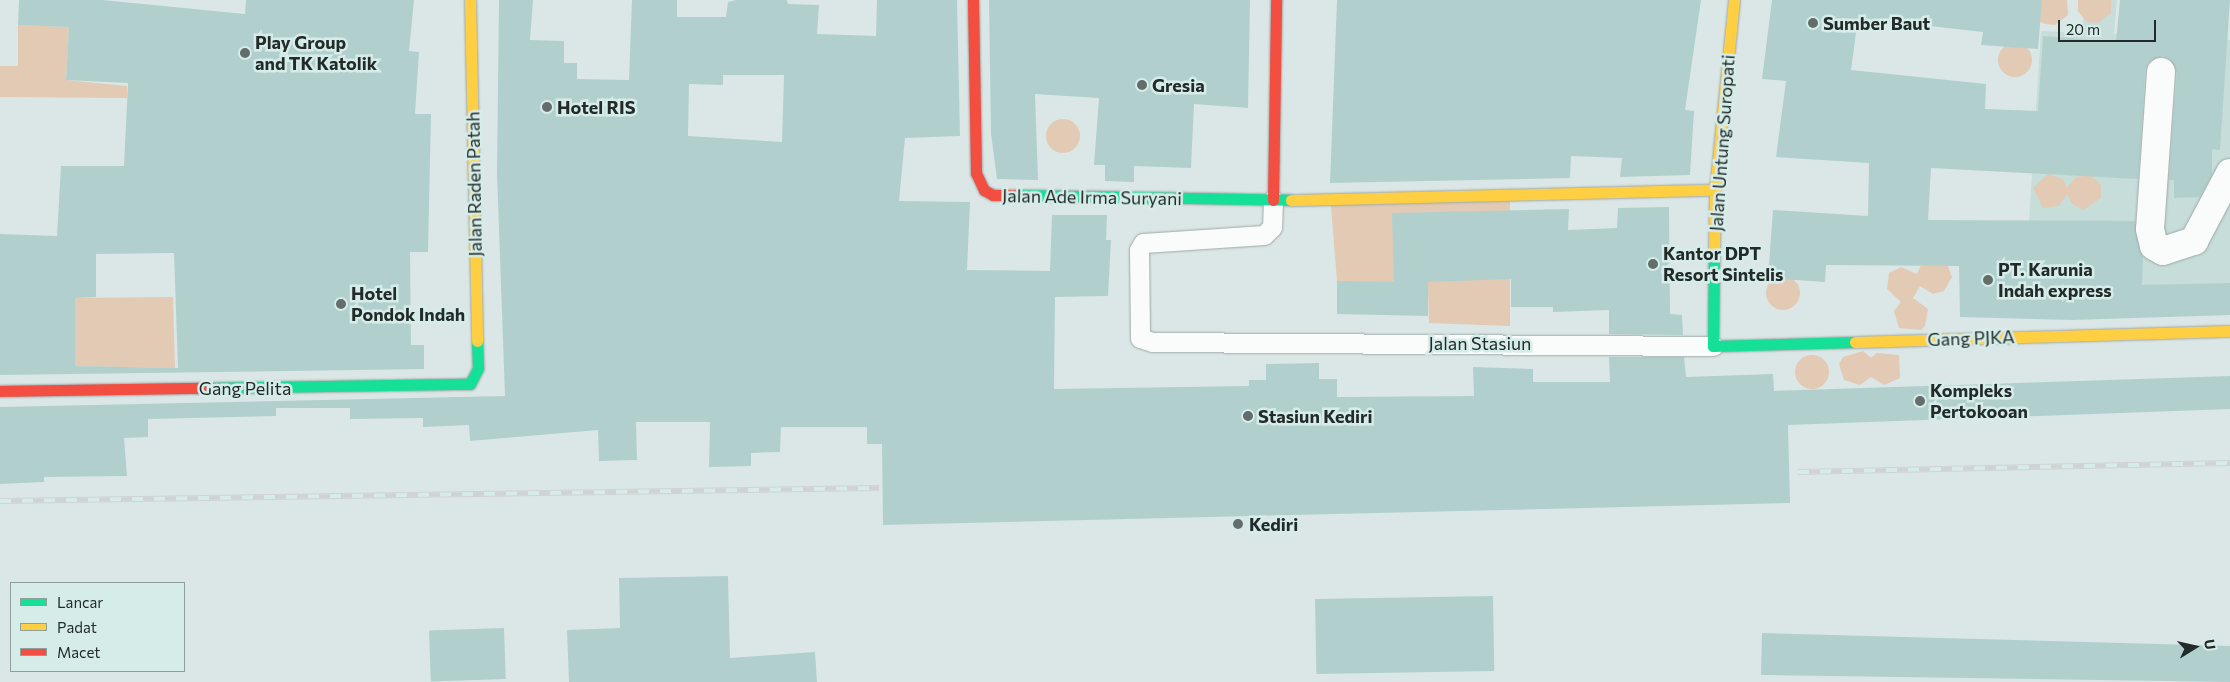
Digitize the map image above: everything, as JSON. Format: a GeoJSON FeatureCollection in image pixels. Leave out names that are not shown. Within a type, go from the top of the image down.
{"type":"FeatureCollection","features":[{"type":"Feature","properties":{"kind":"street","name":"Jalan Raden Patah"},"geometry":{"type":"LineString","coordinates":[[470,0],[478,368]]}},
{"type":"Feature","properties":{"kind":"street","name":"Jalan Ade Irma Suryani"},"geometry":{"type":"LineString","coordinates":[[973,0],[976,173],[984,190],[993,195],[1273,200],[1715,190]]}},
{"type":"Feature","properties":{"kind":"street"},"geometry":{"type":"LineString","coordinates":[[1273,200],[1276,0]]}},
{"type":"Feature","properties":{"kind":"street","name":"Jalan Untung Suropati"},"geometry":{"type":"LineString","coordinates":[[1713,346],[1715,190],[1734,0]]}},
{"type":"Feature","properties":{"kind":"street"},"geometry":{"type":"LineString","coordinates":[[2161,72],[2150,229],[2154,246],[2162,251],[2194,241],[2230,173]]}},
{"type":"Feature","properties":{"kind":"street","name":"Gang PJKA"},"geometry":{"type":"LineString","coordinates":[[1713,346],[2230,331]]}},
{"type":"Feature","properties":{"kind":"street","name":"Gang Pelita"},"geometry":{"type":"LineString","coordinates":[[0,391],[465,386],[475,378],[478,368]]}},
{"type":"Feature","properties":{"kind":"lane","name":"Jalan Stasiun"},"geometry":{"type":"LineString","coordinates":[[1273,200],[1272,227],[1264,235],[1150,240],[1139,250],[1140,338],[1152,342],[1713,346]]}},
{"type":"Feature","properties":{"kind":"shaded area"},"geometry":{"type":"Polygon","coordinates":[[[2037,0],[2067,0],[2068,15],[2055,25],[2045,24],[2039,21],[2037,0]]]}},
{"type":"Feature","properties":{"kind":"shaded area"},"geometry":{"type":"Polygon","coordinates":[[[2078,0],[2111,0],[2111,13],[2098,23],[2087,22],[2078,11],[2078,0]]]}},
{"type":"Feature","properties":{"kind":"shaded area"},"geometry":{"type":"Polygon","coordinates":[[[2086,0],[2117,0],[2114,34],[2230,40],[2230,315],[2023,318],[2041,31],[2081,33],[2086,0]]]}},
{"type":"Feature","properties":{"kind":"shaded area"},"geometry":{"type":"Polygon","coordinates":[[[18,25],[69,27],[66,80],[127,86],[127,98],[0,97],[0,66],[18,66],[18,25]]]}},
{"type":"Feature","properties":{"kind":"shaded area"},"geometry":{"type":"Polygon","coordinates":[[[2015,43],[2027,48],[2032,60],[2027,72],[2015,77],[2003,72],[1998,60],[2003,48],[2015,43]]]}},
{"type":"Feature","properties":{"kind":"shaded area"},"geometry":{"type":"Polygon","coordinates":[[[1063,119],[1070,120],[1075,124],[1079,129],[1079,143],[1075,148],[1070,152],[1063,153],[1056,152],[1051,148],[1047,143],[1046,136],[1047,129],[1051,124],[1056,120],[1063,119]]]}},
{"type":"Feature","properties":{"kind":"shaded area"},"geometry":{"type":"Polygon","coordinates":[[[2048,174],[2063,179],[2067,188],[2076,177],[2091,175],[2101,185],[2101,198],[2083,210],[2072,204],[2067,194],[2059,206],[2043,208],[2033,188],[2048,174]]]}},
{"type":"Feature","properties":{"kind":"shaded area"},"geometry":{"type":"Polygon","coordinates":[[[1510,191],[1510,326],[1429,323],[1428,289],[1337,281],[1330,194],[1510,191]]]}},
{"type":"Feature","properties":{"kind":"shaded area"},"geometry":{"type":"Polygon","coordinates":[[[1947,264],[1952,277],[1944,291],[1933,294],[1920,286],[1913,298],[1928,309],[1925,326],[1921,330],[1899,328],[1894,311],[1901,302],[1887,289],[1889,273],[1901,267],[1917,274],[1921,265],[1947,264]]]}},
{"type":"Feature","properties":{"kind":"shaded area"},"geometry":{"type":"Polygon","coordinates":[[[1783,276],[1795,281],[1800,293],[1795,305],[1783,310],[1771,305],[1766,293],[1771,281],[1783,276]]]}},
{"type":"Feature","properties":{"kind":"shaded area"},"geometry":{"type":"Polygon","coordinates":[[[173,297],[175,368],[65,366],[75,298],[173,297]]]}},
{"type":"Feature","properties":{"kind":"shaded area"},"geometry":{"type":"Polygon","coordinates":[[[1863,351],[1871,358],[1877,353],[1899,355],[1900,378],[1884,385],[1871,377],[1860,385],[1844,380],[1839,364],[1843,357],[1863,351]]]}},
{"type":"Feature","properties":{"kind":"shaded area"},"geometry":{"type":"Polygon","coordinates":[[[1812,355],[1819,356],[1824,360],[1828,365],[1828,379],[1824,384],[1819,388],[1812,389],[1805,388],[1800,384],[1796,379],[1795,372],[1796,365],[1800,360],[1805,356],[1812,355]]]}},
{"type":"Feature","properties":{"kind":"building"},"geometry":{"type":"Polygon","coordinates":[[[19,0],[102,0],[245,14],[246,0],[414,0],[409,51],[419,52],[415,114],[431,114],[428,252],[410,252],[411,345],[424,345],[424,369],[0,375],[0,234],[57,236],[61,166],[124,166],[128,83],[66,80],[69,27],[18,25],[19,0]],[[174,253],[96,254],[96,297],[75,298],[75,366],[178,368],[174,253]]]}},
{"type":"Feature","properties":{"kind":"building"},"geometry":{"type":"Polygon","coordinates":[[[499,0],[533,0],[530,40],[564,41],[564,63],[577,63],[577,79],[629,80],[632,0],[677,0],[677,17],[726,17],[728,2],[736,0],[787,0],[788,4],[819,5],[817,34],[876,36],[877,0],[957,0],[960,136],[905,138],[899,201],[970,202],[967,270],[1050,271],[1052,215],[1107,215],[1106,240],[1111,240],[1108,296],[1055,297],[1054,389],[1249,386],[1249,380],[1266,380],[1266,364],[1319,363],[1319,379],[1337,379],[1337,397],[1474,396],[1473,367],[1533,369],[1533,382],[1610,382],[1609,357],[1684,357],[1686,377],[1773,374],[1774,391],[2230,376],[2230,409],[1788,425],[1790,503],[883,525],[882,444],[867,444],[867,427],[781,427],[780,452],[751,453],[751,466],[709,467],[710,422],[636,422],[637,460],[599,461],[598,430],[470,441],[469,425],[423,427],[423,418],[350,419],[350,408],[276,408],[276,416],[148,419],[148,437],[124,438],[127,476],[44,477],[44,482],[0,484],[0,407],[505,396],[497,173],[499,0]],[[723,75],[723,85],[689,84],[688,136],[782,142],[784,75],[723,75]]]}},
{"type":"Feature","properties":{"kind":"building"},"geometry":{"type":"Polygon","coordinates":[[[989,0],[1250,0],[1248,108],[1194,104],[1191,168],[1134,166],[1134,182],[1105,181],[1105,165],[1094,165],[1099,98],[1035,94],[1038,180],[997,179],[991,134],[989,0]]]}},
{"type":"Feature","properties":{"kind":"building"},"geometry":{"type":"Polygon","coordinates":[[[1337,0],[1701,0],[1685,110],[1694,111],[1690,175],[1620,177],[1622,158],[1571,156],[1570,178],[1330,183],[1337,0]]]}},
{"type":"Feature","properties":{"kind":"building"},"geometry":{"type":"Polygon","coordinates":[[[1772,0],[2042,0],[2038,49],[1981,45],[1983,32],[1858,18],[1851,70],[1986,84],[1985,109],[2038,111],[2043,36],[2116,42],[2120,0],[2230,0],[2220,150],[2212,149],[2212,175],[2200,197],[2174,198],[2174,180],[2169,180],[2177,73],[2170,59],[2162,56],[2148,63],[2145,71],[2138,179],[1931,168],[1928,220],[2135,221],[2143,257],[2142,285],[2230,283],[2230,315],[2072,320],[1960,317],[1959,266],[1826,265],[1825,282],[1768,278],[1773,210],[1868,216],[1869,163],[1776,157],[1786,81],[1762,79],[1772,0]]]}},
{"type":"Feature","properties":{"kind":"building"},"geometry":{"type":"Polygon","coordinates":[[[1669,207],[1670,314],[1682,315],[1683,335],[1609,334],[1609,310],[1553,312],[1553,307],[1511,307],[1511,279],[1428,282],[1428,316],[1337,314],[1337,281],[1394,282],[1392,213],[1569,209],[1568,230],[1617,228],[1618,208],[1669,207]]]}},
{"type":"Feature","properties":{"kind":"building"},"geometry":{"type":"Polygon","coordinates":[[[728,576],[730,658],[815,652],[817,682],[569,682],[567,630],[620,628],[619,578],[728,576]]]}},
{"type":"Feature","properties":{"kind":"building"},"geometry":{"type":"Polygon","coordinates":[[[1493,596],[1494,671],[1316,674],[1315,599],[1493,596]]]}},
{"type":"Feature","properties":{"kind":"building"},"geometry":{"type":"Polygon","coordinates":[[[504,628],[506,679],[431,682],[429,631],[504,628]]]}},
{"type":"Feature","properties":{"kind":"building"},"geometry":{"type":"Polygon","coordinates":[[[1762,633],[2230,646],[2230,682],[1761,675],[1762,633]]]}},
{"type":"Feature","properties":{"kind":"railway"},"geometry":{"type":"LineString","coordinates":[[1798,472],[2230,463]]}},
{"type":"Feature","properties":{"kind":"railway"},"geometry":{"type":"LineString","coordinates":[[0,501],[879,488]]}},
{"type":"Feature","properties":{"kind":"traffic: fast"},"geometry":{"type":"LineString","coordinates":[[1018,195],[1291,200]]}},
{"type":"Feature","properties":{"kind":"traffic: fast"},"geometry":{"type":"LineString","coordinates":[[1714,249],[1713,346],[1855,342]]}},
{"type":"Feature","properties":{"kind":"traffic: fast"},"geometry":{"type":"LineString","coordinates":[[201,388],[470,384],[478,368],[477,341]]}},
{"type":"Feature","properties":{"kind":"traffic: slow"},"geometry":{"type":"LineString","coordinates":[[470,0],[477,341]]}},
{"type":"Feature","properties":{"kind":"traffic: slow"},"geometry":{"type":"LineString","coordinates":[[1714,249],[1715,190],[1734,0]]}},
{"type":"Feature","properties":{"kind":"traffic: slow"},"geometry":{"type":"LineString","coordinates":[[1291,200],[1715,190]]}},
{"type":"Feature","properties":{"kind":"traffic: slow"},"geometry":{"type":"LineString","coordinates":[[1855,342],[2230,331]]}},
{"type":"Feature","properties":{"kind":"traffic: jam"},"geometry":{"type":"LineString","coordinates":[[973,0],[976,173],[984,190],[993,195],[1018,195]]}},
{"type":"Feature","properties":{"kind":"traffic: jam"},"geometry":{"type":"LineString","coordinates":[[1273,200],[1276,0]]}},
{"type":"Feature","properties":{"kind":"traffic: jam"},"geometry":{"type":"LineString","coordinates":[[0,391],[201,388]]}},
{"type":"Feature","properties":{"kind":"place","name":"Sumber Baut"},"geometry":{"type":"Point","coordinates":[1813,23]}},
{"type":"Feature","properties":{"kind":"place","name":"Play Group and TK Katolik"},"geometry":{"type":"Point","coordinates":[245,53]}},
{"type":"Feature","properties":{"kind":"place","name":"Gresia"},"geometry":{"type":"Point","coordinates":[1142,85]}},
{"type":"Feature","properties":{"kind":"place","name":"Hotel RIS"},"geometry":{"type":"Point","coordinates":[547,107]}},
{"type":"Feature","properties":{"kind":"place","name":"Kantor DPT Resort Sintelis"},"geometry":{"type":"Point","coordinates":[1653,264]}},
{"type":"Feature","properties":{"kind":"place","name":"PT. Karunia Indah express"},"geometry":{"type":"Point","coordinates":[1988,280]}},
{"type":"Feature","properties":{"kind":"place","name":"Hotel Pondok Indah"},"geometry":{"type":"Point","coordinates":[341,304]}},
{"type":"Feature","properties":{"kind":"place","name":"Kompleks Pertokooan"},"geometry":{"type":"Point","coordinates":[1920,401]}},
{"type":"Feature","properties":{"kind":"place","name":"Stasiun Kediri"},"geometry":{"type":"Point","coordinates":[1248,416]}},
{"type":"Feature","properties":{"kind":"place","name":"Kediri"},"geometry":{"type":"Point","coordinates":[1238,524]}}]}
